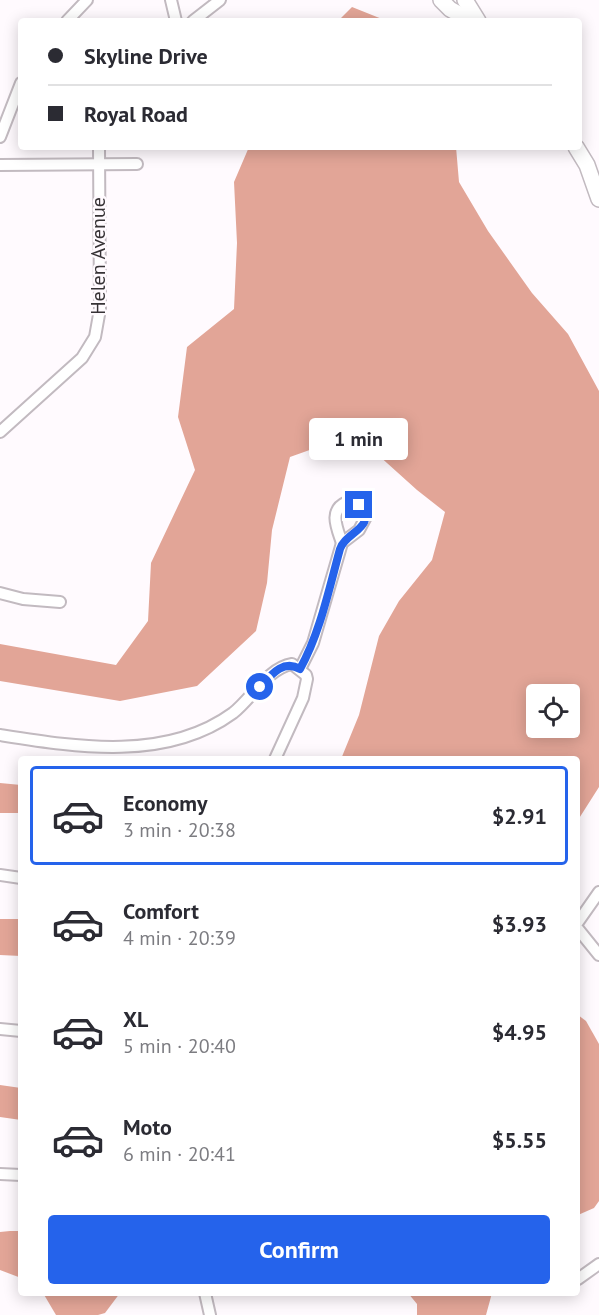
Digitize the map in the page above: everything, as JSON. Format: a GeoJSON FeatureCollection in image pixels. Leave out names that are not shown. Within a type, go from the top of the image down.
{"type":"FeatureCollection","features":[{"type":"Feature","properties":{"kind":"street"},"geometry":{"type":"LineString","coordinates":[[70,18],[87,0]]}},
{"type":"Feature","properties":{"kind":"street"},"geometry":{"type":"LineString","coordinates":[[171,0],[175,18]]}},
{"type":"Feature","properties":{"kind":"street"},"geometry":{"type":"LineString","coordinates":[[197,18],[220,0]]}},
{"type":"Feature","properties":{"kind":"street"},"geometry":{"type":"LineString","coordinates":[[441,0],[450,9],[466,18]]}},
{"type":"Feature","properties":{"kind":"street"},"geometry":{"type":"LineString","coordinates":[[465,0],[476,18]]}},
{"type":"Feature","properties":{"kind":"street"},"geometry":{"type":"LineString","coordinates":[[0,137],[18,91]]}},
{"type":"Feature","properties":{"kind":"street","name":"Helen Avenue"},"geometry":{"type":"LineString","coordinates":[[0,432],[82,358],[94,337],[100,309],[99,150]]}},
{"type":"Feature","properties":{"kind":"street"},"geometry":{"type":"LineString","coordinates":[[578,150],[587,165],[599,199]]}},
{"type":"Feature","properties":{"kind":"street"},"geometry":{"type":"LineString","coordinates":[[0,165],[138,164]]}},
{"type":"Feature","properties":{"kind":"street"},"geometry":{"type":"LineString","coordinates":[[300,669],[313,642],[342,543]]}},
{"type":"Feature","properties":{"kind":"street"},"geometry":{"type":"LineString","coordinates":[[0,592],[23,599],[60,602]]}},
{"type":"Feature","properties":{"kind":"street"},"geometry":{"type":"LineString","coordinates":[[0,735],[78,747],[138,746],[165,742],[205,729],[220,721],[245,702],[274,672],[283,666],[292,664],[300,669],[308,680],[276,756]]}},
{"type":"Feature","properties":{"kind":"street"},"geometry":{"type":"LineString","coordinates":[[0,875],[18,878]]}},
{"type":"Feature","properties":{"kind":"street"},"geometry":{"type":"LineString","coordinates":[[580,919],[599,892]]}},
{"type":"Feature","properties":{"kind":"street"},"geometry":{"type":"LineString","coordinates":[[580,931],[599,955]]}},
{"type":"Feature","properties":{"kind":"street"},"geometry":{"type":"LineString","coordinates":[[0,1029],[18,1031]]}},
{"type":"Feature","properties":{"kind":"street"},"geometry":{"type":"LineString","coordinates":[[0,1174],[18,1175]]}},
{"type":"Feature","properties":{"kind":"street"},"geometry":{"type":"LineString","coordinates":[[580,1278],[599,1264]]}},
{"type":"Feature","properties":{"kind":"street"},"geometry":{"type":"LineString","coordinates":[[206,1296],[210,1315]]}},
{"type":"Feature","properties":{"kind":"shaded area"},"geometry":{"type":"Polygon","coordinates":[[[352,7],[380,18],[341,18],[352,7]]]}},
{"type":"Feature","properties":{"kind":"shaded area"},"geometry":{"type":"Polygon","coordinates":[[[248,150],[456,150],[459,182],[488,231],[532,293],[568,334],[599,391],[599,787],[580,817],[580,756],[342,756],[359,715],[379,636],[399,601],[432,560],[445,512],[377,454],[332,442],[290,457],[272,530],[267,583],[256,631],[197,686],[120,701],[0,681],[0,644],[116,665],[148,621],[151,563],[195,470],[178,417],[187,347],[234,309],[237,243],[234,182],[248,150]]]}},
{"type":"Feature","properties":{"kind":"shaded area"},"geometry":{"type":"Polygon","coordinates":[[[0,783],[18,785],[18,813],[0,813],[0,783]]]}},
{"type":"Feature","properties":{"kind":"shaded area"},"geometry":{"type":"Polygon","coordinates":[[[0,919],[18,919],[18,956],[0,955],[0,919]]]}},
{"type":"Feature","properties":{"kind":"shaded area"},"geometry":{"type":"Polygon","coordinates":[[[580,1016],[586,1021],[599,1044],[599,1201],[594,1208],[580,1214],[580,1016]]]}},
{"type":"Feature","properties":{"kind":"shaded area"},"geometry":{"type":"Polygon","coordinates":[[[0,1085],[18,1088],[18,1120],[0,1117],[0,1085]]]}},
{"type":"Feature","properties":{"kind":"shaded area"},"geometry":{"type":"Polygon","coordinates":[[[18,1231],[18,1277],[0,1270],[0,1232],[18,1231]]]}},
{"type":"Feature","properties":{"kind":"shaded area"},"geometry":{"type":"Polygon","coordinates":[[[45,1296],[118,1296],[105,1313],[56,1315],[45,1296]]]}},
{"type":"Feature","properties":{"kind":"shaded area"},"geometry":{"type":"Polygon","coordinates":[[[410,1296],[491,1296],[486,1315],[417,1315],[417,1304],[410,1296]]]}},
{"type":"Feature","properties":{"kind":"route"},"geometry":{"type":"LineString","coordinates":[[260,687],[283,666],[292,664],[300,669],[305,660],[313,642],[342,543],[364,524],[366,517],[359,505]]}}]}
